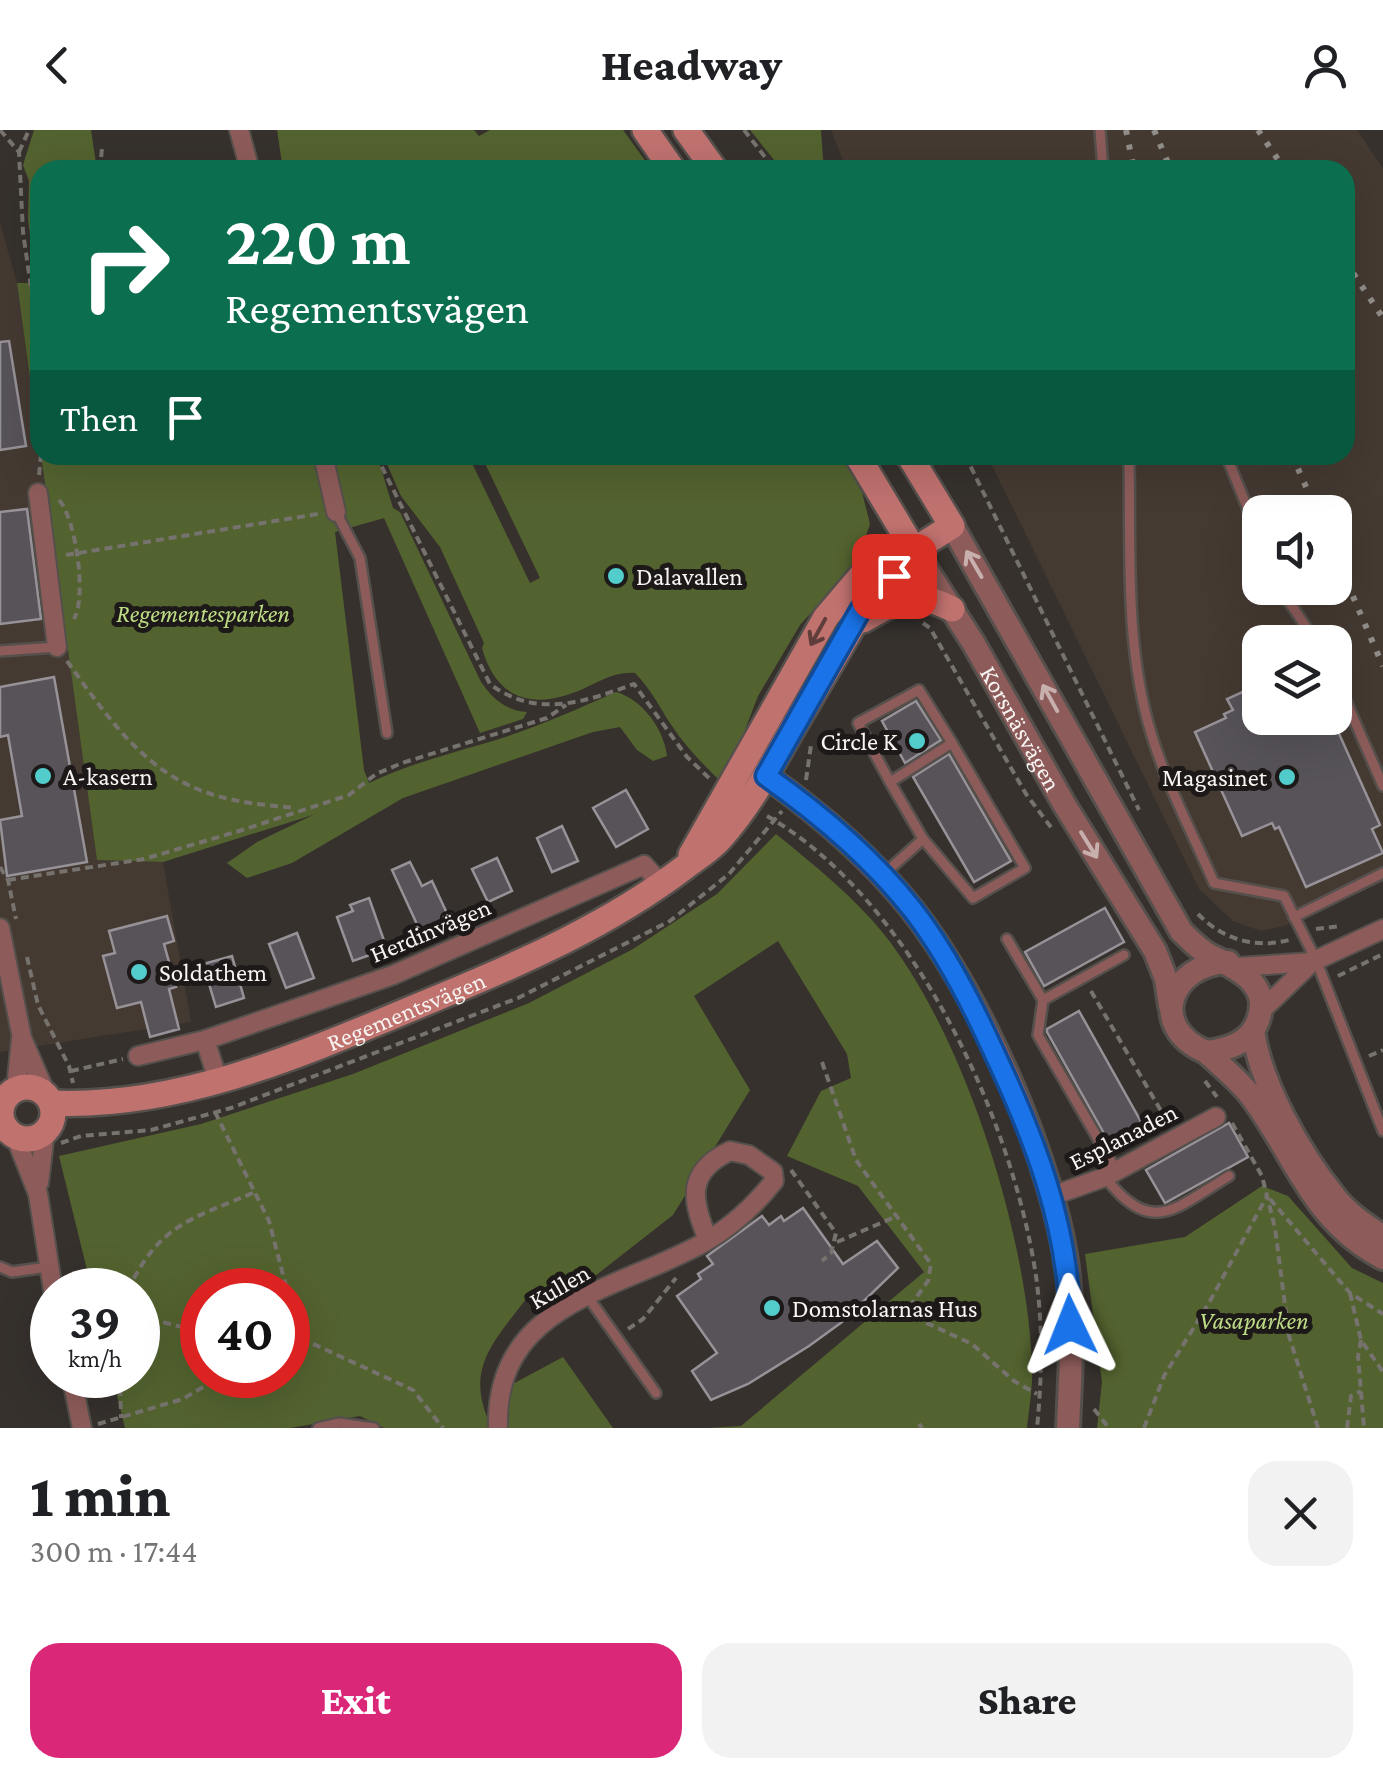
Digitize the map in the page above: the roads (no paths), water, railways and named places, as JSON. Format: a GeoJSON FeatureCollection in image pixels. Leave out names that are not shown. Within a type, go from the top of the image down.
{"type":"FeatureCollection","features":[{"type":"Feature","properties":{"kind":"main road"},"geometry":{"type":"LineString","coordinates":[[645,130],[666,160]]}},
{"type":"Feature","properties":{"kind":"main road"},"geometry":{"type":"LineString","coordinates":[[686,130],[708,160]]}},
{"type":"Feature","properties":{"kind":"main road","name":"Korsnäsvägen"},"geometry":{"type":"LineString","coordinates":[[863,465],[914,550]]}},
{"type":"Feature","properties":{"kind":"main road","name":"Korsnäsvägen"},"geometry":{"type":"LineString","coordinates":[[915,465],[952,526]]}},
{"type":"Feature","properties":{"kind":"main road"},"geometry":{"type":"LineString","coordinates":[[878,556],[886,526],[881,495]]}},
{"type":"Feature","properties":{"kind":"main road"},"geometry":{"type":"LineString","coordinates":[[878,556],[898,548],[914,550],[952,526]]}},
{"type":"Feature","properties":{"kind":"main road","name":"Regementsvägen"},"geometry":{"type":"LineString","coordinates":[[756,770],[861,609],[914,550]]}},
{"type":"Feature","properties":{"kind":"main road","name":"Regementsvägen"},"geometry":{"type":"LineString","coordinates":[[7,1116],[30,1139],[48,1114],[218,1080],[323,1045],[482,980],[586,931],[662,885],[721,838],[826,617],[878,556]]}},
{"type":"Feature","properties":{"kind":"main road"},"geometry":{"type":"LineString","coordinates":[[854,625],[900,599],[919,597],[952,609]]}},
{"type":"Feature","properties":{"kind":"main road"},"geometry":{"type":"LineString","coordinates":[[7,1116],[27,1087],[48,1114]]}},
{"type":"Feature","properties":{"kind":"street"},"geometry":{"type":"LineString","coordinates":[[239,130],[247,160]]}},
{"type":"Feature","properties":{"kind":"street"},"geometry":{"type":"LineString","coordinates":[[325,465],[336,512]]}},
{"type":"Feature","properties":{"kind":"street"},"geometry":{"type":"LineString","coordinates":[[38,493],[57,647]]}},
{"type":"Feature","properties":{"kind":"street","name":"Korsnäsvägen"},"geometry":{"type":"LineString","coordinates":[[952,526],[1180,932],[1209,955],[1233,964]]}},
{"type":"Feature","properties":{"kind":"street","name":"Korsnäsvägen"},"geometry":{"type":"LineString","coordinates":[[914,550],[1155,951],[1166,978],[1171,1008]]}},
{"type":"Feature","properties":{"kind":"street"},"geometry":{"type":"LineString","coordinates":[[756,770],[839,832],[882,876],[932,938],[977,1016],[1022,1112],[1052,1196],[1070,1293],[1068,1428]]}},
{"type":"Feature","properties":{"kind":"street","name":"Herdinvägen"},"geometry":{"type":"LineString","coordinates":[[138,1056],[205,1040],[393,975],[644,865],[662,885]]}},
{"type":"Feature","properties":{"kind":"street"},"geometry":{"type":"LineString","coordinates":[[9,929],[22,1038],[48,1114],[38,1194]]}},
{"type":"Feature","properties":{"kind":"street"},"geometry":{"type":"LineString","coordinates":[[1201,1062],[1232,1046],[1314,961],[1383,929]]}},
{"type":"Feature","properties":{"kind":"street"},"geometry":{"type":"LineString","coordinates":[[1314,961],[1213,962],[1195,970],[1177,989],[1171,1008],[1179,1034],[1194,1047],[1201,1062],[1251,1096],[1324,1212],[1352,1238],[1383,1258]]}},
{"type":"Feature","properties":{"kind":"street"},"geometry":{"type":"LineString","coordinates":[[1233,964],[1256,985],[1256,1021],[1264,1079],[1335,1198],[1383,1236]]}},
{"type":"Feature","properties":{"kind":"street"},"geometry":{"type":"LineString","coordinates":[[22,1038],[7,1116],[38,1194],[48,1266]]}},
{"type":"Feature","properties":{"kind":"street"},"geometry":{"type":"LineString","coordinates":[[205,1040],[218,1080]]}},
{"type":"Feature","properties":{"kind":"street","name":"Esplanaden"},"geometry":{"type":"LineString","coordinates":[[1052,1196],[1110,1173],[1221,1111]]}},
{"type":"Feature","properties":{"kind":"street","name":"Kullen"},"geometry":{"type":"LineString","coordinates":[[498,1428],[497,1400],[505,1369],[518,1347],[546,1320],[708,1240],[736,1219],[774,1181],[773,1172],[739,1151],[730,1151],[708,1165],[700,1177],[694,1206],[708,1240]]}},
{"type":"Feature","properties":{"kind":"street"},"geometry":{"type":"LineString","coordinates":[[79,1398],[89,1426]]}},
{"type":"Feature","properties":{"kind":"lane"},"geometry":{"type":"LineString","coordinates":[[1100,130],[1102,160]]}},
{"type":"Feature","properties":{"kind":"lane"},"geometry":{"type":"LineString","coordinates":[[1129,465],[1131,587],[1138,674],[1151,734],[1214,883],[1284,896],[1380,1114],[1383,1131]]}},
{"type":"Feature","properties":{"kind":"lane"},"geometry":{"type":"LineString","coordinates":[[1230,465],[1242,495]]}},
{"type":"Feature","properties":{"kind":"lane"},"geometry":{"type":"LineString","coordinates":[[336,512],[360,558],[388,733]]}},
{"type":"Feature","properties":{"kind":"lane"},"geometry":{"type":"LineString","coordinates":[[0,651],[57,647]]}},
{"type":"Feature","properties":{"kind":"lane"},"geometry":{"type":"LineString","coordinates":[[919,690],[952,743],[1025,868],[973,898],[924,838],[858,723],[919,690]]}},
{"type":"Feature","properties":{"kind":"lane"},"geometry":{"type":"LineString","coordinates":[[1352,715],[1383,786]]}},
{"type":"Feature","properties":{"kind":"lane"},"geometry":{"type":"LineString","coordinates":[[890,782],[952,743]]}},
{"type":"Feature","properties":{"kind":"lane"},"geometry":{"type":"LineString","coordinates":[[882,876],[924,838]]}},
{"type":"Feature","properties":{"kind":"lane"},"geometry":{"type":"LineString","coordinates":[[1294,917],[1383,873]]}},
{"type":"Feature","properties":{"kind":"lane"},"geometry":{"type":"LineString","coordinates":[[1007,939],[1043,1000],[1038,1035],[1124,1202],[1145,1212],[1169,1212],[1229,1176]]}},
{"type":"Feature","properties":{"kind":"lane"},"geometry":{"type":"LineString","coordinates":[[1043,1000],[1124,955]]}},
{"type":"Feature","properties":{"kind":"lane"},"geometry":{"type":"LineString","coordinates":[[0,1267],[12,1272],[48,1266]]}},
{"type":"Feature","properties":{"kind":"lane"},"geometry":{"type":"LineString","coordinates":[[588,1297],[656,1392]]}},
{"type":"Feature","properties":{"kind":"lane"},"geometry":{"type":"LineString","coordinates":[[318,1428],[339,1423],[374,1428]]}},
{"type":"Feature","properties":{"kind":"railway"},"geometry":{"type":"LineString","coordinates":[[1126,130],[1132,160]]}},
{"type":"Feature","properties":{"kind":"railway"},"geometry":{"type":"LineString","coordinates":[[1154,130],[1167,160]]}},
{"type":"Feature","properties":{"kind":"railway"},"geometry":{"type":"LineString","coordinates":[[1258,130],[1278,160]]}},
{"type":"Feature","properties":{"kind":"railway"},"geometry":{"type":"LineString","coordinates":[[1355,276],[1383,318]]}},
{"type":"Feature","properties":{"kind":"railway"},"geometry":{"type":"LineString","coordinates":[[1296,465],[1310,495]]}},
{"type":"Feature","properties":{"kind":"railway"},"geometry":{"type":"LineString","coordinates":[[1352,594],[1383,666]]}},
{"type":"Feature","properties":{"kind":"place","name":"Dalavallen"},"geometry":{"type":"Point","coordinates":[616,576]}},
{"type":"Feature","properties":{"kind":"place","name":"Circle K"},"geometry":{"type":"Point","coordinates":[917,741]}},
{"type":"Feature","properties":{"kind":"place","name":"A-kasern"},"geometry":{"type":"Point","coordinates":[43,776]}},
{"type":"Feature","properties":{"kind":"place","name":"Magasinet"},"geometry":{"type":"Point","coordinates":[1287,777]}},
{"type":"Feature","properties":{"kind":"place","name":"Soldathem"},"geometry":{"type":"Point","coordinates":[139,972]}},
{"type":"Feature","properties":{"kind":"place","name":"Domstolarnas Hus"},"geometry":{"type":"Point","coordinates":[772,1308]}},
{"type":"Feature","properties":{"kind":"park label","name":"Regementesparken"},"geometry":{"type":"Point","coordinates":[203,613]}},
{"type":"Feature","properties":{"kind":"park label","name":"Vasaparken"},"geometry":{"type":"Point","coordinates":[1254,1320]}}]}
